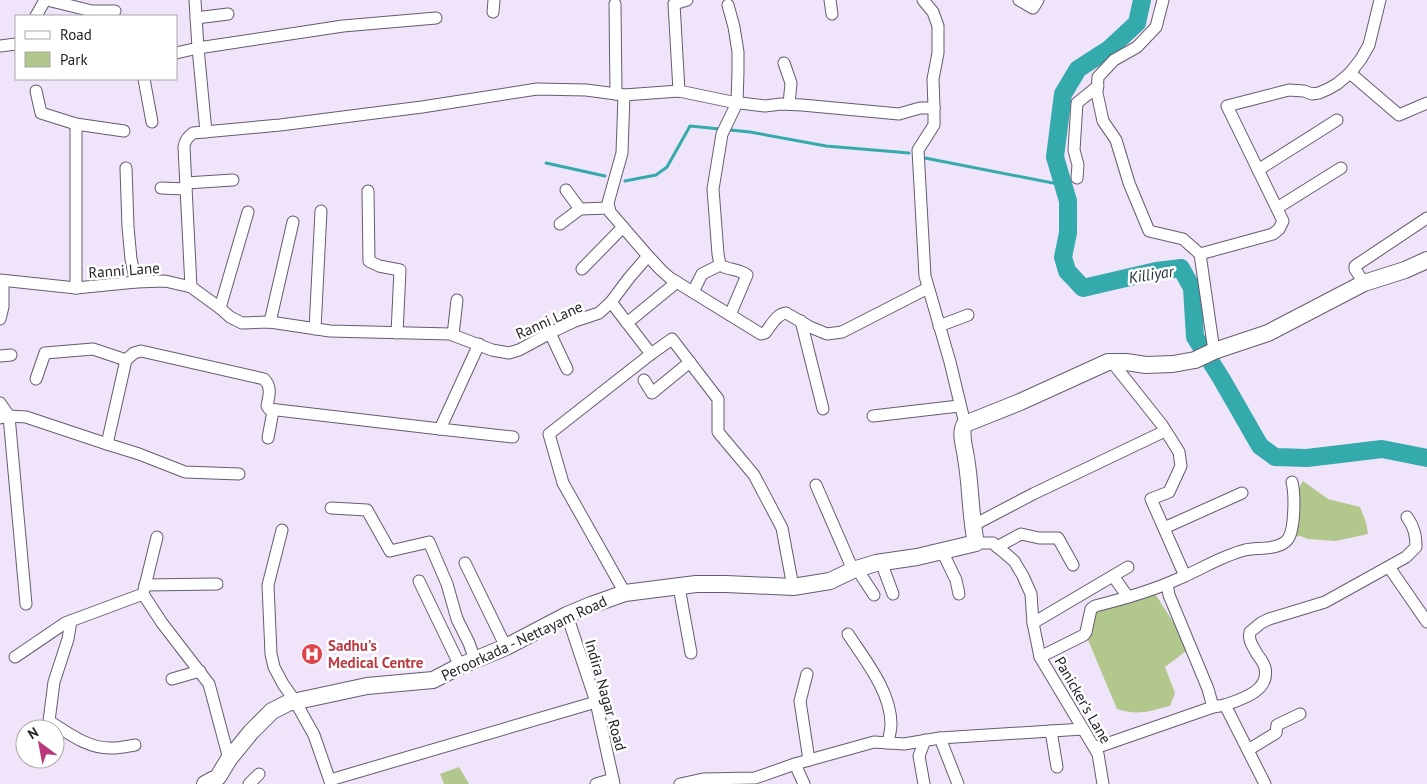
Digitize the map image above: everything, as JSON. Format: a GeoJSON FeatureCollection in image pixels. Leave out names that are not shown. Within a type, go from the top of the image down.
{"type":"FeatureCollection","features":[{"type":"Feature","properties":{"kind":"street"},"geometry":{"type":"LineString","coordinates":[[37,15],[46,0],[92,10],[115,11]]}},
{"type":"Feature","properties":{"kind":"street"},"geometry":{"type":"LineString","coordinates":[[195,0],[206,132]]}},
{"type":"Feature","properties":{"kind":"street"},"geometry":{"type":"LineString","coordinates":[[679,91],[674,4],[687,0]]}},
{"type":"Feature","properties":{"kind":"street"},"geometry":{"type":"LineString","coordinates":[[830,0],[832,14]]}},
{"type":"Feature","properties":{"kind":"street"},"geometry":{"type":"LineString","coordinates":[[923,0],[933,12],[938,26],[938,53],[933,80],[934,125],[918,150],[925,276],[965,424],[962,432],[968,466],[972,526],[976,543]]}},
{"type":"Feature","properties":{"kind":"street"},"geometry":{"type":"LineString","coordinates":[[1019,0],[1033,8],[1038,0]]}},
{"type":"Feature","properties":{"kind":"street"},"geometry":{"type":"LineString","coordinates":[[1163,0],[1156,27],[1137,47],[1114,60],[1098,77],[1097,93],[1103,121],[1116,140],[1129,183],[1149,231],[1183,239],[1200,254],[1214,351]]}},
{"type":"Feature","properties":{"kind":"street"},"geometry":{"type":"LineString","coordinates":[[1200,254],[1273,234],[1279,229],[1283,221],[1227,106],[1289,90],[1304,91],[1312,94],[1333,87],[1350,74],[1369,45],[1380,0]]}},
{"type":"Feature","properties":{"kind":"street"},"geometry":{"type":"LineString","coordinates":[[615,4],[622,153],[608,208],[661,270],[761,334],[765,333],[781,314],[786,313],[810,327],[827,334],[842,332],[928,288]]}},
{"type":"Feature","properties":{"kind":"street"},"geometry":{"type":"LineString","coordinates":[[720,265],[713,189],[722,134],[737,102],[738,52],[728,5]]}},
{"type":"Feature","properties":{"kind":"street"},"geometry":{"type":"LineString","coordinates":[[196,18],[228,14]]}},
{"type":"Feature","properties":{"kind":"street"},"geometry":{"type":"LineString","coordinates":[[178,53],[343,26],[436,18]]}},
{"type":"Feature","properties":{"kind":"street"},"geometry":{"type":"LineString","coordinates":[[0,46],[15,44]]}},
{"type":"Feature","properties":{"kind":"street"},"geometry":{"type":"LineString","coordinates":[[784,63],[791,83],[789,104]]}},
{"type":"Feature","properties":{"kind":"street"},"geometry":{"type":"LineString","coordinates":[[1350,74],[1399,115],[1427,103]]}},
{"type":"Feature","properties":{"kind":"street"},"geometry":{"type":"LineString","coordinates":[[144,80],[152,122]]}},
{"type":"Feature","properties":{"kind":"street"},"geometry":{"type":"LineString","coordinates":[[1077,178],[1078,165],[1074,150],[1077,103],[1098,86]]}},
{"type":"Feature","properties":{"kind":"street"},"geometry":{"type":"LineString","coordinates":[[191,287],[185,142],[193,133],[280,125],[422,107],[537,89],[586,90],[620,94],[679,91],[765,106],[789,104],[899,114],[920,108],[934,108]]}},
{"type":"Feature","properties":{"kind":"street"},"geometry":{"type":"LineString","coordinates":[[36,91],[41,113],[76,124],[124,132]]}},
{"type":"Feature","properties":{"kind":"street"},"geometry":{"type":"LineString","coordinates":[[1258,170],[1337,120]]}},
{"type":"Feature","properties":{"kind":"street"},"geometry":{"type":"LineString","coordinates":[[76,124],[76,288]]}},
{"type":"Feature","properties":{"kind":"street"},"geometry":{"type":"LineString","coordinates":[[126,168],[128,227],[136,282]]}},
{"type":"Feature","properties":{"kind":"street"},"geometry":{"type":"LineString","coordinates":[[1277,208],[1341,168]]}},
{"type":"Feature","properties":{"kind":"street"},"geometry":{"type":"LineString","coordinates":[[161,188],[233,180]]}},
{"type":"Feature","properties":{"kind":"street"},"geometry":{"type":"LineString","coordinates":[[566,190],[580,209]]}},
{"type":"Feature","properties":{"kind":"street"},"geometry":{"type":"LineString","coordinates":[[368,191],[369,261],[379,266],[400,270],[397,333]]}},
{"type":"Feature","properties":{"kind":"street"},"geometry":{"type":"LineString","coordinates":[[560,224],[580,209],[608,208]]}},
{"type":"Feature","properties":{"kind":"street"},"geometry":{"type":"LineString","coordinates":[[220,308],[248,212]]}},
{"type":"Feature","properties":{"kind":"street"},"geometry":{"type":"LineString","coordinates":[[315,329],[321,212]]}},
{"type":"Feature","properties":{"kind":"street"},"geometry":{"type":"LineString","coordinates":[[1364,283],[1354,269],[1354,266],[1427,218]]}},
{"type":"Feature","properties":{"kind":"street"},"geometry":{"type":"LineString","coordinates":[[270,322],[293,222]]}},
{"type":"Feature","properties":{"kind":"street"},"geometry":{"type":"LineString","coordinates":[[582,269],[623,227]]}},
{"type":"Feature","properties":{"kind":"street","name":"Ranni Lane"},"geometry":{"type":"LineString","coordinates":[[1,280],[76,288],[164,281],[191,287],[230,317],[242,323],[270,322],[330,331],[450,334],[492,350],[509,353],[519,350],[575,321],[604,317],[611,302],[648,256]]}},
{"type":"Feature","properties":{"kind":"street"},"geometry":{"type":"LineString","coordinates":[[965,424],[1020,402],[1108,362],[1164,365],[1195,360],[1214,351],[1268,333],[1364,283],[1405,270],[1427,260]]}},
{"type":"Feature","properties":{"kind":"street"},"geometry":{"type":"LineString","coordinates":[[693,292],[702,274],[720,265]]}},
{"type":"Feature","properties":{"kind":"street"},"geometry":{"type":"LineString","coordinates":[[720,265],[747,275],[730,315]]}},
{"type":"Feature","properties":{"kind":"street"},"geometry":{"type":"LineString","coordinates":[[0,319],[3,306],[1,280]]}},
{"type":"Feature","properties":{"kind":"street"},"geometry":{"type":"LineString","coordinates":[[627,323],[677,282]]}},
{"type":"Feature","properties":{"kind":"street"},"geometry":{"type":"LineString","coordinates":[[453,335],[457,300]]}},
{"type":"Feature","properties":{"kind":"street"},"geometry":{"type":"LineString","coordinates":[[611,302],[651,354]]}},
{"type":"Feature","properties":{"kind":"street"},"geometry":{"type":"LineString","coordinates":[[939,326],[968,315]]}},
{"type":"Feature","properties":{"kind":"street"},"geometry":{"type":"LineString","coordinates":[[801,321],[823,409]]}},
{"type":"Feature","properties":{"kind":"street"},"geometry":{"type":"LineString","coordinates":[[550,333],[567,368]]}},
{"type":"Feature","properties":{"kind":"street"},"geometry":{"type":"LineString","coordinates":[[625,593],[562,483],[550,434],[672,339],[718,399],[718,432],[754,475],[782,528],[793,587]]}},
{"type":"Feature","properties":{"kind":"street"},"geometry":{"type":"LineString","coordinates":[[440,429],[479,344]]}},
{"type":"Feature","properties":{"kind":"street"},"geometry":{"type":"LineString","coordinates":[[36,379],[45,353],[93,349],[126,360]]}},
{"type":"Feature","properties":{"kind":"street"},"geometry":{"type":"LineString","coordinates":[[107,444],[126,360],[141,351],[264,379],[268,383],[270,392],[267,406],[273,411],[513,436]]}},
{"type":"Feature","properties":{"kind":"street"},"geometry":{"type":"LineString","coordinates":[[644,380],[652,393],[690,362]]}},
{"type":"Feature","properties":{"kind":"street"},"geometry":{"type":"LineString","coordinates":[[1112,362],[1179,452],[1181,466],[1169,492],[1151,499],[1185,576]]}},
{"type":"Feature","properties":{"kind":"street"},"geometry":{"type":"LineString","coordinates":[[0,403],[4,417],[26,604]]}},
{"type":"Feature","properties":{"kind":"street"},"geometry":{"type":"LineString","coordinates":[[873,416],[959,406]]}},
{"type":"Feature","properties":{"kind":"street"},"geometry":{"type":"LineString","coordinates":[[268,438],[273,411]]}},
{"type":"Feature","properties":{"kind":"street"},"geometry":{"type":"LineString","coordinates":[[4,417],[26,417],[139,454],[185,472],[239,474]]}},
{"type":"Feature","properties":{"kind":"street"},"geometry":{"type":"LineString","coordinates":[[972,526],[1033,494],[1165,431]]}},
{"type":"Feature","properties":{"kind":"street"},"geometry":{"type":"LineString","coordinates":[[1040,657],[1084,635],[1092,609],[1095,606],[1128,598],[1167,584],[1219,559],[1245,550],[1278,545],[1284,542],[1290,536],[1295,496],[1292,482]]}},
{"type":"Feature","properties":{"kind":"street"},"geometry":{"type":"LineString","coordinates":[[816,485],[855,569],[874,595]]}},
{"type":"Feature","properties":{"kind":"street"},"geometry":{"type":"LineString","coordinates":[[1164,528],[1242,493]]}},
{"type":"Feature","properties":{"kind":"street"},"geometry":{"type":"LineString","coordinates":[[332,508],[367,510],[390,551],[429,542],[447,584],[457,619],[469,643],[468,663]]}},
{"type":"Feature","properties":{"kind":"street"},"geometry":{"type":"LineString","coordinates":[[1095,748],[1213,707],[1225,705],[1250,694],[1264,683],[1265,666],[1249,639],[1250,632],[1269,619],[1325,602],[1406,557],[1416,547],[1413,527],[1407,517]]}},
{"type":"Feature","properties":{"kind":"street"},"geometry":{"type":"LineString","coordinates":[[282,530],[268,585],[271,654],[274,667],[283,684],[314,735],[331,782],[596,702]]}},
{"type":"Feature","properties":{"kind":"street"},"geometry":{"type":"LineString","coordinates":[[997,547],[1022,534],[1039,538],[1058,538],[1073,565]]}},
{"type":"Feature","properties":{"kind":"street"},"geometry":{"type":"LineString","coordinates":[[157,537],[144,590],[162,623],[209,684],[229,759]]}},
{"type":"Feature","properties":{"kind":"street","name":"Peroorkada - Nettayam Road"},"geometry":{"type":"LineString","coordinates":[[214,782],[229,759],[251,732],[272,711],[288,703],[367,686],[434,680],[506,647],[567,615],[625,593],[696,584],[793,587],[830,581],[855,569],[881,562],[917,557],[976,543]]}},
{"type":"Feature","properties":{"kind":"street","name":"Panicker's Lane"},"geometry":{"type":"LineString","coordinates":[[976,543],[993,543],[1014,560],[1023,576],[1031,594],[1033,623],[1040,657],[1095,748],[1104,784]]}},
{"type":"Feature","properties":{"kind":"street"},"geometry":{"type":"LineString","coordinates":[[942,551],[956,580],[960,594]]}},
{"type":"Feature","properties":{"kind":"street"},"geometry":{"type":"LineString","coordinates":[[881,562],[893,594]]}},
{"type":"Feature","properties":{"kind":"street"},"geometry":{"type":"LineString","coordinates":[[464,563],[506,647]]}},
{"type":"Feature","properties":{"kind":"street"},"geometry":{"type":"LineString","coordinates":[[1033,623],[1128,567]]}},
{"type":"Feature","properties":{"kind":"street"},"geometry":{"type":"LineString","coordinates":[[1389,567],[1427,622]]}},
{"type":"Feature","properties":{"kind":"street"},"geometry":{"type":"LineString","coordinates":[[1113,576],[1128,598]]}},
{"type":"Feature","properties":{"kind":"street"},"geometry":{"type":"LineString","coordinates":[[419,581],[468,663]]}},
{"type":"Feature","properties":{"kind":"street"},"geometry":{"type":"LineString","coordinates":[[15,657],[64,623],[144,590],[217,584]]}},
{"type":"Feature","properties":{"kind":"street"},"geometry":{"type":"LineString","coordinates":[[1167,584],[1169,595],[1208,689],[1213,707]]}},
{"type":"Feature","properties":{"kind":"street"},"geometry":{"type":"LineString","coordinates":[[679,587],[692,653]]}},
{"type":"Feature","properties":{"kind":"street","name":"Indira Nagar Road"},"geometry":{"type":"LineString","coordinates":[[567,615],[596,702],[614,781]]}},
{"type":"Feature","properties":{"kind":"street"},"geometry":{"type":"LineString","coordinates":[[71,621],[68,639],[54,682],[49,720],[87,744],[112,748],[135,745]]}},
{"type":"Feature","properties":{"kind":"street"},"geometry":{"type":"LineString","coordinates":[[848,634],[875,674],[888,702],[891,724],[888,743]]}},
{"type":"Feature","properties":{"kind":"street"},"geometry":{"type":"LineString","coordinates":[[172,679],[200,671]]}},
{"type":"Feature","properties":{"kind":"street"},"geometry":{"type":"LineString","coordinates":[[807,674],[800,701],[809,760]]}},
{"type":"Feature","properties":{"kind":"street"},"geometry":{"type":"LineString","coordinates":[[1225,705],[1265,784]]}},
{"type":"Feature","properties":{"kind":"street"},"geometry":{"type":"LineString","coordinates":[[1248,750],[1276,733],[1277,725],[1300,714]]}},
{"type":"Feature","properties":{"kind":"street"},"geometry":{"type":"LineString","coordinates":[[680,784],[703,779],[729,781],[755,778],[795,764],[874,742],[904,744],[940,738],[1083,729]]}},
{"type":"Feature","properties":{"kind":"street"},"geometry":{"type":"LineString","coordinates":[[1051,731],[1057,767]]}},
{"type":"Feature","properties":{"kind":"street"},"geometry":{"type":"LineString","coordinates":[[940,738],[958,784]]}},
{"type":"Feature","properties":{"kind":"street"},"geometry":{"type":"LineString","coordinates":[[924,784],[919,756],[925,740]]}},
{"type":"Feature","properties":{"kind":"street"},"geometry":{"type":"LineString","coordinates":[[795,764],[804,784]]}},
{"type":"Feature","properties":{"kind":"street"},"geometry":{"type":"LineString","coordinates":[[249,784],[259,774]]}},
{"type":"Feature","properties":{"kind":"street"},"geometry":{"type":"LineString","coordinates":[[596,784],[614,781]]}},
{"type":"Feature","properties":{"kind":"green space"},"geometry":{"type":"Polygon","coordinates":[[[1303,481],[1328,499],[1360,507],[1368,534],[1336,541],[1308,539],[1300,536],[1285,538],[1294,497],[1303,481]]]}},
{"type":"Feature","properties":{"kind":"green space"},"geometry":{"type":"Polygon","coordinates":[[[1154,592],[1182,636],[1186,651],[1165,667],[1175,693],[1170,706],[1138,712],[1117,709],[1088,640],[1085,623],[1091,610],[1119,606],[1154,592]]]}},
{"type":"Feature","properties":{"kind":"green space"},"geometry":{"type":"Polygon","coordinates":[[[459,767],[469,784],[444,784],[440,774],[459,767]]]}},
{"type":"Feature","properties":{"kind":"waterway","name":"Killiyar"},"geometry":{"type":"LineString","coordinates":[[1142,0],[1137,23],[1109,49],[1078,69],[1063,94],[1055,157],[1068,201],[1068,233],[1063,257],[1067,271],[1083,288],[1156,271],[1181,268],[1192,288],[1195,337],[1260,446],[1275,457],[1307,458],[1382,449],[1427,458]]}},
{"type":"Feature","properties":{"kind":"waterway"},"geometry":{"type":"LineString","coordinates":[[625,181],[656,175],[667,167],[690,126],[750,132],[826,146],[909,153]]}},
{"type":"Feature","properties":{"kind":"waterway"},"geometry":{"type":"LineString","coordinates":[[925,158],[1063,185]]}},
{"type":"Feature","properties":{"kind":"waterway"},"geometry":{"type":"LineString","coordinates":[[546,163],[605,176]]}},
{"type":"Feature","properties":{"kind":"place","name":"Sadhu's Medical Centre"},"geometry":{"type":"Point","coordinates":[312,654]}}]}
